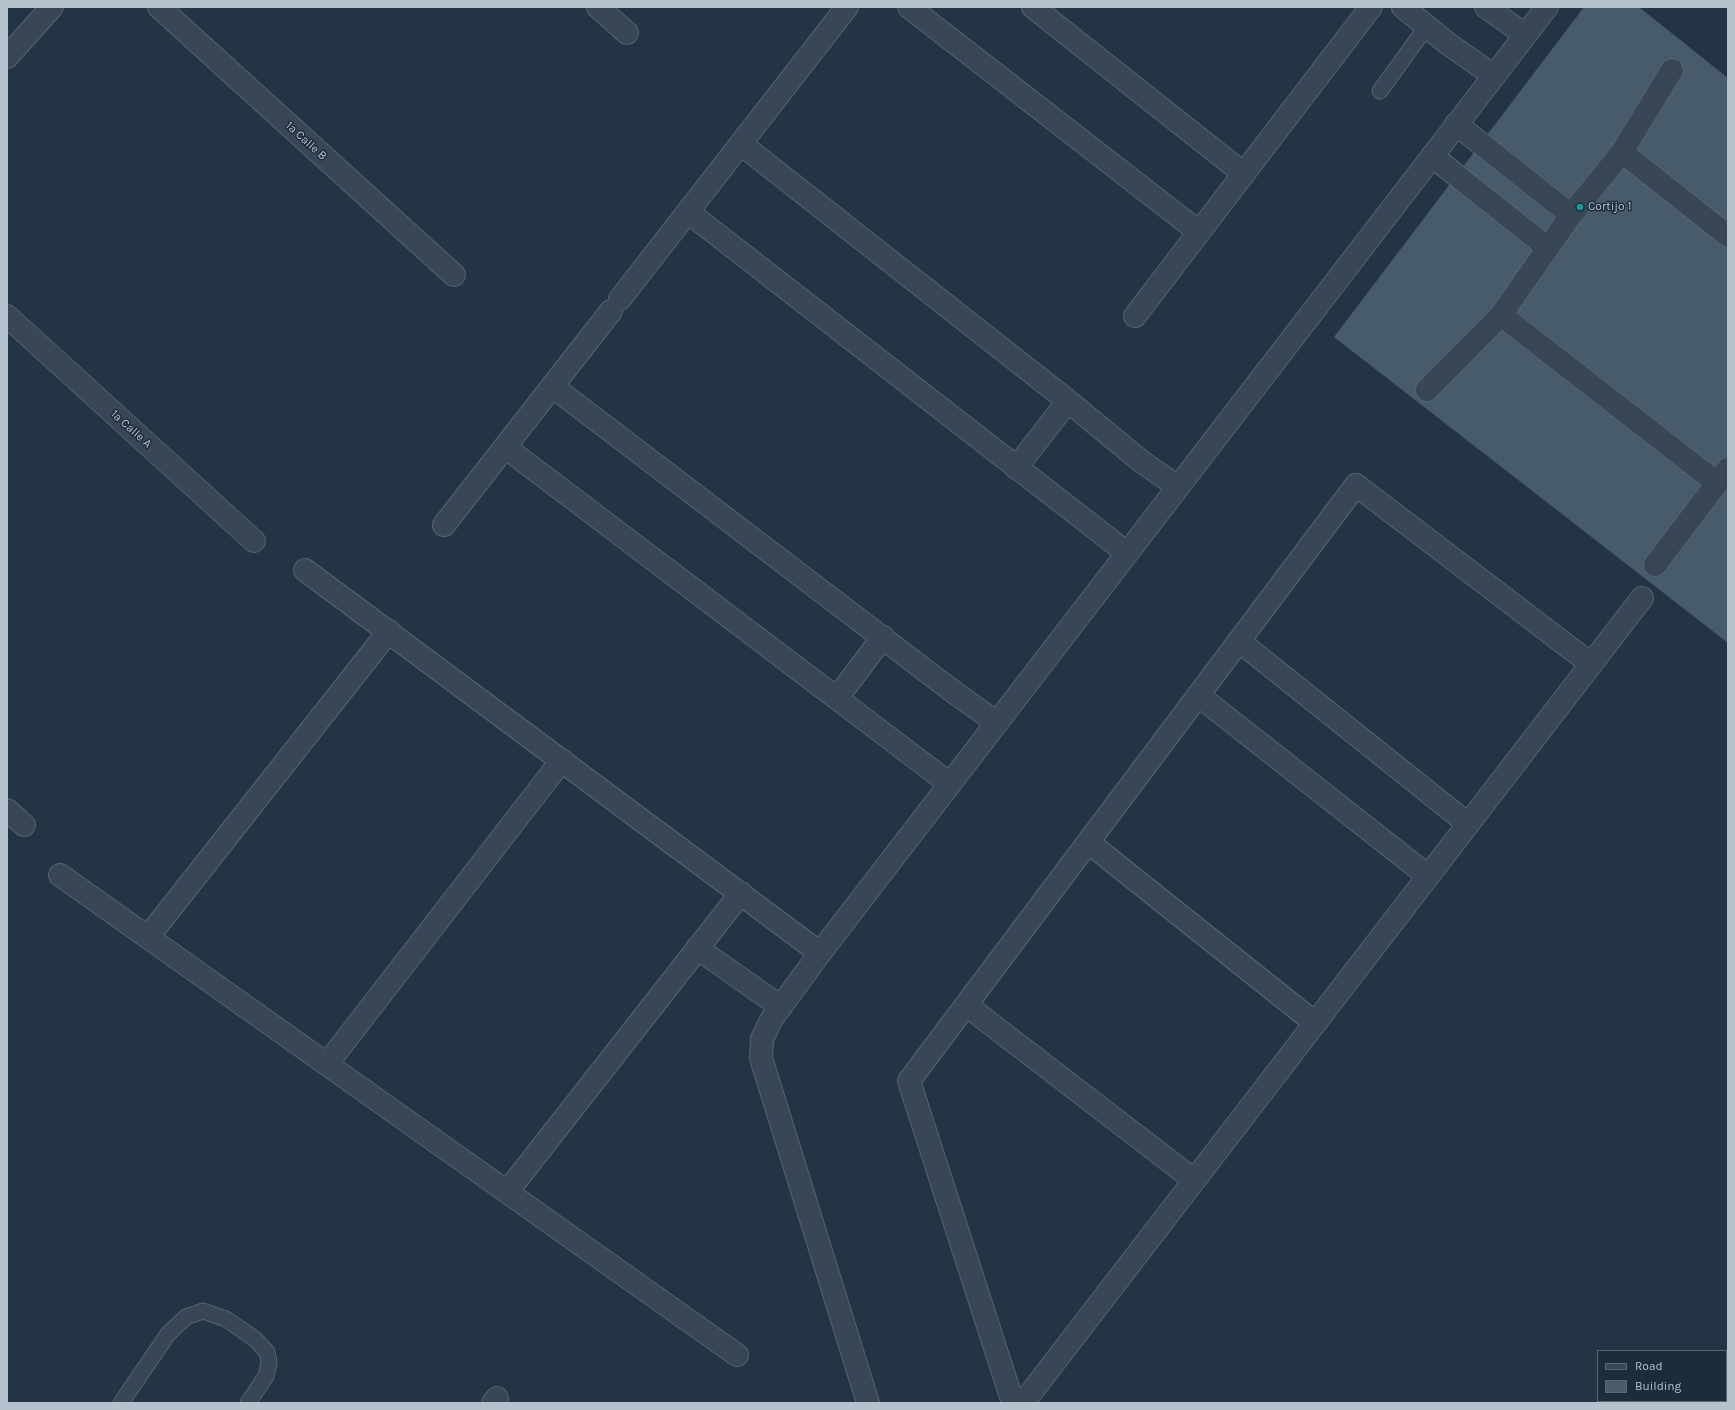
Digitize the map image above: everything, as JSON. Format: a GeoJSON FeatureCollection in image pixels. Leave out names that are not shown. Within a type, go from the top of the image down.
{"type":"FeatureCollection","features":[{"type":"Feature","properties":{"kind":"street"},"geometry":{"type":"LineString","coordinates":[[7,58],[52,7]]}},
{"type":"Feature","properties":{"kind":"street","name":"1a Calle B"},"geometry":{"type":"LineString","coordinates":[[159,7],[454,275]]}},
{"type":"Feature","properties":{"kind":"street"},"geometry":{"type":"LineString","coordinates":[[598,7],[627,33]]}},
{"type":"Feature","properties":{"kind":"street"},"geometry":{"type":"LineString","coordinates":[[444,525],[847,7]]}},
{"type":"Feature","properties":{"kind":"street"},"geometry":{"type":"LineString","coordinates":[[909,7],[1199,232]]}},
{"type":"Feature","properties":{"kind":"street"},"geometry":{"type":"LineString","coordinates":[[1033,7],[1244,174]]}},
{"type":"Feature","properties":{"kind":"street"},"geometry":{"type":"LineString","coordinates":[[1135,316],[1371,7]]}},
{"type":"Feature","properties":{"kind":"street"},"geometry":{"type":"LineString","coordinates":[[1403,7],[1447,43],[1494,76]]}},
{"type":"Feature","properties":{"kind":"street"},"geometry":{"type":"LineString","coordinates":[[1486,7],[1525,35]]}},
{"type":"Feature","properties":{"kind":"street"},"geometry":{"type":"LineString","coordinates":[[868,1403],[761,1058],[762,1039],[771,1020],[820,953],[1547,7]]}},
{"type":"Feature","properties":{"kind":"street"},"geometry":{"type":"LineString","coordinates":[[1427,390],[1501,315],[1571,215],[1622,152],[1672,70]]}},
{"type":"Feature","properties":{"kind":"street"},"geometry":{"type":"LineString","coordinates":[[1456,124],[1571,215]]}},
{"type":"Feature","properties":{"kind":"street"},"geometry":{"type":"LineString","coordinates":[[741,144],[1068,401],[1142,462],[1178,487]]}},
{"type":"Feature","properties":{"kind":"street"},"geometry":{"type":"LineString","coordinates":[[1622,152],[1728,236]]}},
{"type":"Feature","properties":{"kind":"street"},"geometry":{"type":"LineString","coordinates":[[1432,156],[1548,248]]}},
{"type":"Feature","properties":{"kind":"street"},"geometry":{"type":"LineString","coordinates":[[688,212],[1127,553]]}},
{"type":"Feature","properties":{"kind":"street"},"geometry":{"type":"LineString","coordinates":[[1501,315],[1722,476],[1655,565]]}},
{"type":"Feature","properties":{"kind":"street","name":"1a Calle A"},"geometry":{"type":"LineString","coordinates":[[7,316],[254,541]]}},
{"type":"Feature","properties":{"kind":"street"},"geometry":{"type":"LineString","coordinates":[[552,386],[997,723]]}},
{"type":"Feature","properties":{"kind":"street"},"geometry":{"type":"LineString","coordinates":[[1016,468],[1068,401]]}},
{"type":"Feature","properties":{"kind":"street"},"geometry":{"type":"LineString","coordinates":[[505,447],[950,784]]}},
{"type":"Feature","properties":{"kind":"street"},"geometry":{"type":"LineString","coordinates":[[1013,1403],[910,1081],[1356,485],[1591,664]]}},
{"type":"Feature","properties":{"kind":"street"},"geometry":{"type":"LineString","coordinates":[[305,570],[820,953]]}},
{"type":"Feature","properties":{"kind":"street"},"geometry":{"type":"LineString","coordinates":[[1023,1403],[1642,598]]}},
{"type":"Feature","properties":{"kind":"street"},"geometry":{"type":"LineString","coordinates":[[148,937],[389,631]]}},
{"type":"Feature","properties":{"kind":"street"},"geometry":{"type":"LineString","coordinates":[[837,698],[883,638]]}},
{"type":"Feature","properties":{"kind":"street"},"geometry":{"type":"LineString","coordinates":[[1239,641],[1468,824]]}},
{"type":"Feature","properties":{"kind":"street"},"geometry":{"type":"LineString","coordinates":[[1198,695],[1428,876]]}},
{"type":"Feature","properties":{"kind":"street"},"geometry":{"type":"LineString","coordinates":[[327,1064],[562,760]]}},
{"type":"Feature","properties":{"kind":"street"},"geometry":{"type":"LineString","coordinates":[[7,810],[24,825]]}},
{"type":"Feature","properties":{"kind":"street"},"geometry":{"type":"LineString","coordinates":[[1088,842],[1315,1023]]}},
{"type":"Feature","properties":{"kind":"street"},"geometry":{"type":"LineString","coordinates":[[60,875],[737,1355]]}},
{"type":"Feature","properties":{"kind":"street"},"geometry":{"type":"LineString","coordinates":[[507,1192],[741,893]]}},
{"type":"Feature","properties":{"kind":"street"},"geometry":{"type":"LineString","coordinates":[[697,948],[781,1007]]}},
{"type":"Feature","properties":{"kind":"street"},"geometry":{"type":"LineString","coordinates":[[966,1005],[1194,1180]]}},
{"type":"Feature","properties":{"kind":"lane"},"geometry":{"type":"LineString","coordinates":[[1380,90],[1426,26]]}},
{"type":"Feature","properties":{"kind":"lane"},"geometry":{"type":"LineString","coordinates":[[121,1403],[168,1334],[186,1317],[203,1311],[226,1319],[256,1339],[268,1352],[269,1363],[266,1376],[248,1403]]}},
{"type":"Feature","properties":{"kind":"building","name":"Cortijo 1"},"geometry":{"type":"Polygon","coordinates":[[[1584,7],[1639,7],[1728,78],[1728,643],[1334,337],[1584,7]]]}},
{"type":"Feature","properties":{"kind":"place","name":"Cortijo 1"},"geometry":{"type":"Point","coordinates":[1580,207]}}]}
